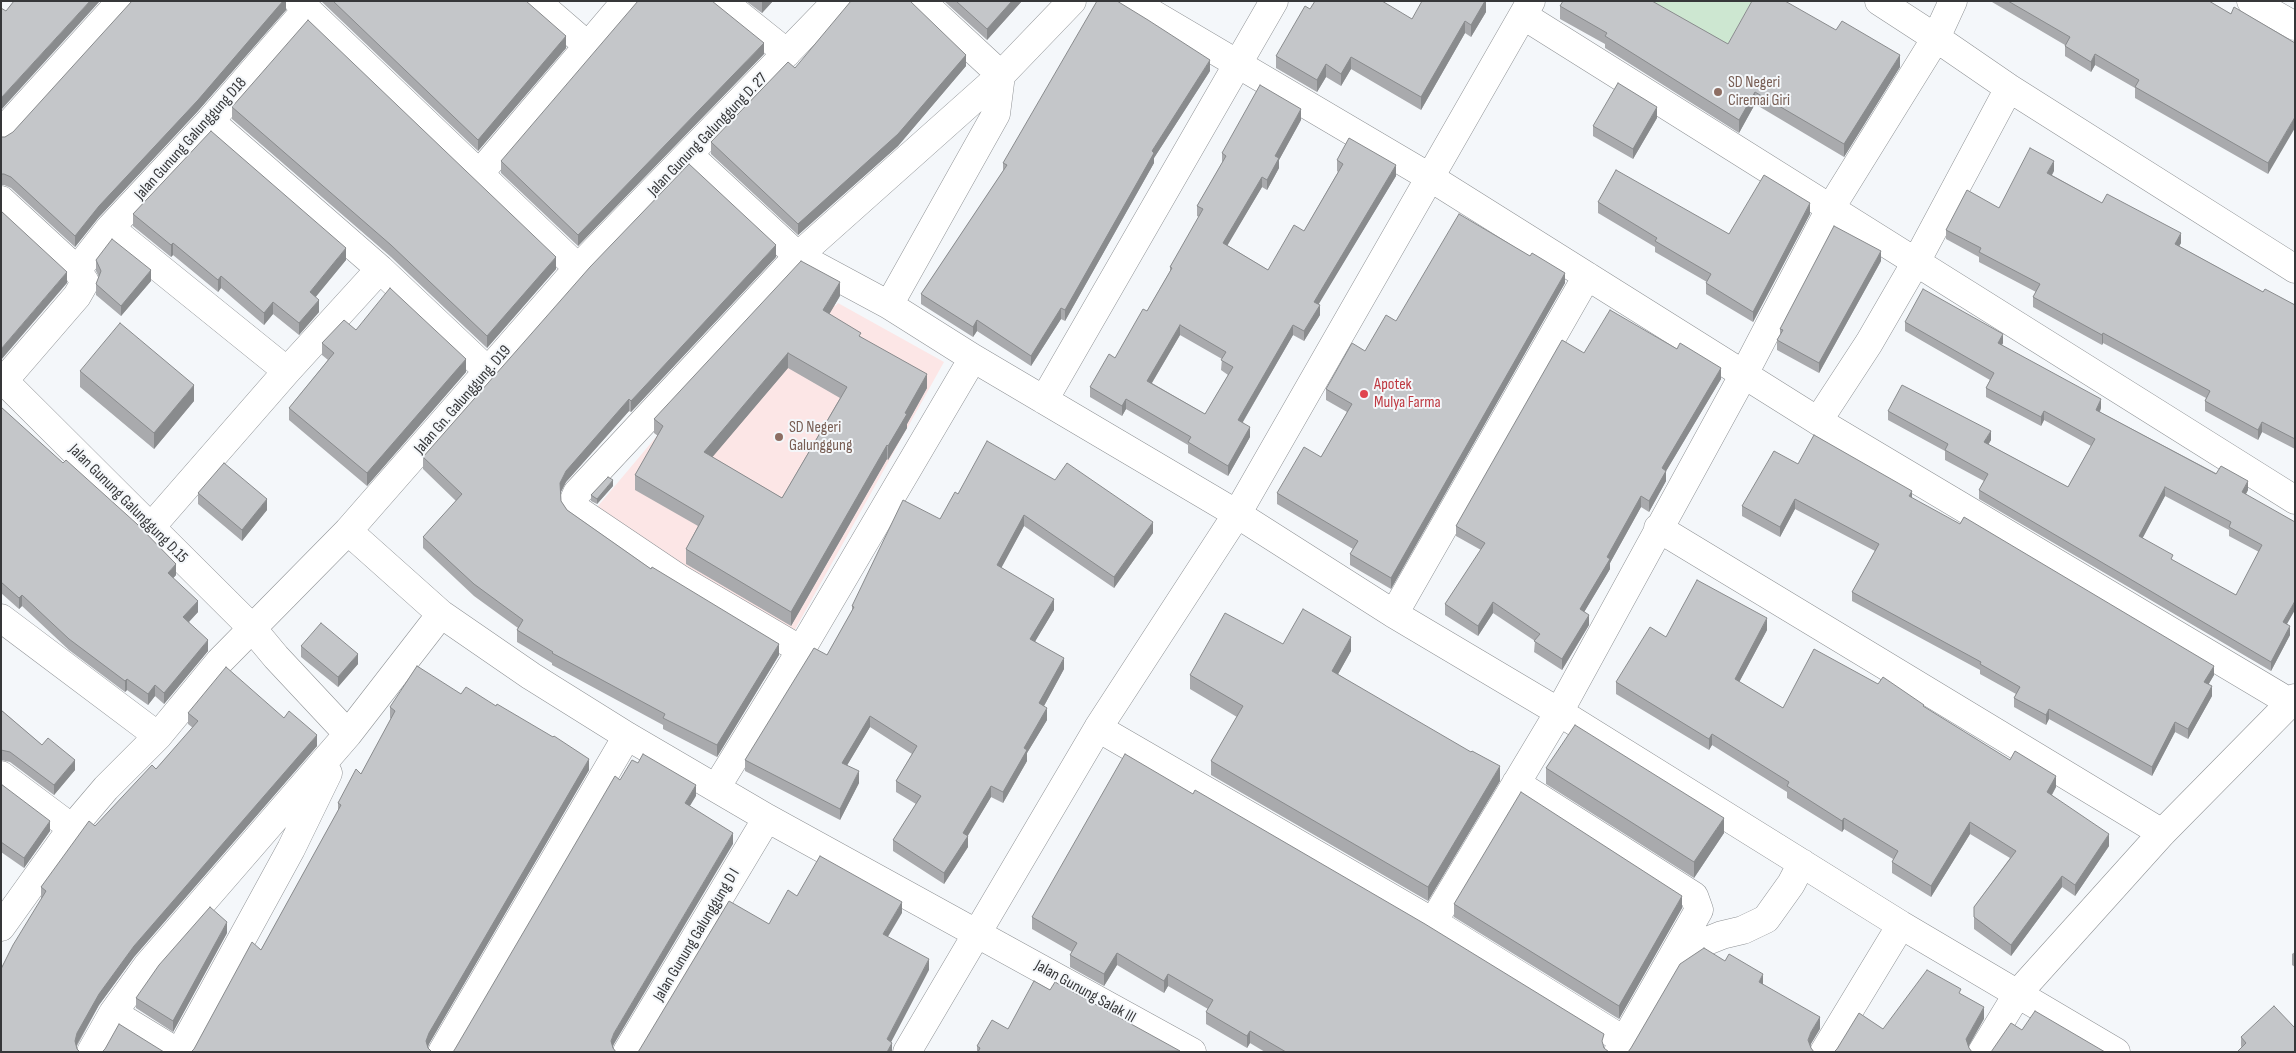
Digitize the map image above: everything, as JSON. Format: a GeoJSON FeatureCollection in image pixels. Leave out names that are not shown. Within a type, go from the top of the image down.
{"type":"FeatureCollection","features":[{"type":"Feature","properties":{"kind":"street"},"geometry":{"type":"LineString","coordinates":[[1,133],[121,1]]}},
{"type":"Feature","properties":{"kind":"street"},"geometry":{"type":"LineString","coordinates":[[536,1],[587,45]]}},
{"type":"Feature","properties":{"kind":"street"},"geometry":{"type":"LineString","coordinates":[[479,174],[626,1]]}},
{"type":"Feature","properties":{"kind":"street"},"geometry":{"type":"LineString","coordinates":[[722,1],[787,53]]}},
{"type":"Feature","properties":{"kind":"street","name":"Jalan Gunung Galunggung D. 27"},"geometry":{"type":"LineString","coordinates":[[578,268],[837,1]]}},
{"type":"Feature","properties":{"kind":"street"},"geometry":{"type":"LineString","coordinates":[[920,1],[1001,76]]}},
{"type":"Feature","properties":{"kind":"street"},"geometry":{"type":"LineString","coordinates":[[801,650],[680,579],[576,509],[574,500],[582,486],[798,256],[1001,76],[1072,1]]}},
{"type":"Feature","properties":{"kind":"street"},"geometry":{"type":"LineString","coordinates":[[1131,1],[1431,178],[1818,421],[2293,700],[2162,833],[2018,993],[1982,1052]]}},
{"type":"Feature","properties":{"kind":"street"},"geometry":{"type":"LineString","coordinates":[[1044,400],[1274,1]]}},
{"type":"Feature","properties":{"kind":"street"},"geometry":{"type":"LineString","coordinates":[[1878,1],[2009,88],[2295,269]]}},
{"type":"Feature","properties":{"kind":"street"},"geometry":{"type":"LineString","coordinates":[[1434,922],[1558,712],[1744,374],[1830,209],[1936,38],[1953,1]]}},
{"type":"Feature","properties":{"kind":"street"},"geometry":{"type":"LineString","coordinates":[[2251,1],[2295,26]]}},
{"type":"Feature","properties":{"kind":"street"},"geometry":{"type":"LineString","coordinates":[[302,5],[578,268]]}},
{"type":"Feature","properties":{"kind":"street","name":"Jalan Gunung Galunggung D18"},"geometry":{"type":"LineString","coordinates":[[77,270],[110,228],[210,121],[302,5]]}},
{"type":"Feature","properties":{"kind":"street"},"geometry":{"type":"LineString","coordinates":[[907,1052],[1098,728],[1237,514],[1527,9],[1830,209],[2295,500]]}},
{"type":"Feature","properties":{"kind":"street"},"geometry":{"type":"LineString","coordinates":[[889,306],[996,114],[1001,76]]}},
{"type":"Feature","properties":{"kind":"street"},"geometry":{"type":"LineString","coordinates":[[1818,421],[1869,343],[1916,262],[2009,88]]}},
{"type":"Feature","properties":{"kind":"street"},"geometry":{"type":"LineString","coordinates":[[210,121],[380,269],[488,371]]}},
{"type":"Feature","properties":{"kind":"street"},"geometry":{"type":"LineString","coordinates":[[689,154],[798,256],[889,306],[973,358],[1237,514],[1394,614],[1558,712],[1902,925],[2116,1052]]}},
{"type":"Feature","properties":{"kind":"street"},"geometry":{"type":"LineString","coordinates":[[1,200],[84,278],[83,288],[3,382]]}},
{"type":"Feature","properties":{"kind":"street"},"geometry":{"type":"LineString","coordinates":[[110,228],[287,371]]}},
{"type":"Feature","properties":{"kind":"street","name":"Jalan Gn. Galunggung. D19"},"geometry":{"type":"LineString","coordinates":[[1,927],[72,828],[106,788],[158,736],[220,660],[251,627],[348,531],[578,268]]}},
{"type":"Feature","properties":{"kind":"street"},"geometry":{"type":"LineString","coordinates":[[151,527],[287,371],[380,269]]}},
{"type":"Feature","properties":{"kind":"street"},"geometry":{"type":"LineString","coordinates":[[1394,614],[1587,276]]}},
{"type":"Feature","properties":{"kind":"street"},"geometry":{"type":"LineString","coordinates":[[716,788],[801,650],[973,358]]}},
{"type":"Feature","properties":{"kind":"street","name":"Jalan Gunung Galunggung D.15"},"geometry":{"type":"LineString","coordinates":[[3,382],[251,627],[276,657],[348,734]]}},
{"type":"Feature","properties":{"kind":"street"},"geometry":{"type":"LineString","coordinates":[[1658,528],[2162,833]]}},
{"type":"Feature","properties":{"kind":"street","name":"Jalan Gunung Salak III"},"geometry":{"type":"LineString","coordinates":[[348,531],[441,614],[531,676],[627,736],[767,818],[1192,1052]]}},
{"type":"Feature","properties":{"kind":"street"},"geometry":{"type":"LineString","coordinates":[[91,1052],[113,1012],[147,966],[348,734],[441,614]]}},
{"type":"Feature","properties":{"kind":"street"},"geometry":{"type":"LineString","coordinates":[[1,618],[158,736]]}},
{"type":"Feature","properties":{"kind":"street"},"geometry":{"type":"LineString","coordinates":[[1098,728],[1434,922],[1621,1046],[1699,910],[1694,896],[1516,783]]}},
{"type":"Feature","properties":{"kind":"street"},"geometry":{"type":"LineString","coordinates":[[113,1012],[179,1052],[291,849],[348,734]]}},
{"type":"Feature","properties":{"kind":"street"},"geometry":{"type":"LineString","coordinates":[[442,1052],[627,736]]}},
{"type":"Feature","properties":{"kind":"street"},"geometry":{"type":"LineString","coordinates":[[1,775],[72,828]]}},
{"type":"Feature","properties":{"kind":"street","name":"Jalan Gunung Galunggung D I"},"geometry":{"type":"LineString","coordinates":[[627,1052],[767,818]]}},
{"type":"Feature","properties":{"kind":"street"},"geometry":{"type":"LineString","coordinates":[[1669,964],[1702,943],[1722,935],[1743,930],[1766,919],[1791,884],[1802,863]]}},
{"type":"Feature","properties":{"kind":"street"},"geometry":{"type":"LineString","coordinates":[[1824,1052],[1902,925]]}},
{"type":"Feature","properties":{"kind":"shaded area","name":"SD Negeri Galunggung"},"geometry":{"type":"Polygon","coordinates":[[[808,290],[835,306],[838,303],[944,362],[793,633],[593,512],[741,336],[808,290]]]}},
{"type":"Feature","properties":{"kind":"green space"},"geometry":{"type":"Polygon","coordinates":[[[1645,1],[1752,1],[1724,51],[1645,1]]]}},
{"type":"Feature","properties":{"kind":"building"},"geometry":{"type":"Polygon","coordinates":[[[14,1],[90,1],[1,98],[1,8],[6,11],[14,1]]]}},
{"type":"Feature","properties":{"kind":"building"},"geometry":{"type":"Polygon","coordinates":[[[132,1],[283,1],[198,100],[99,206],[75,236],[11,177],[1,174],[1,137],[5,137],[13,132],[132,1]]]}},
{"type":"Feature","properties":{"kind":"building"},"geometry":{"type":"Polygon","coordinates":[[[333,1],[526,1],[566,36],[478,140],[333,1]]]}},
{"type":"Feature","properties":{"kind":"building"},"geometry":{"type":"Polygon","coordinates":[[[638,1],[712,1],[764,43],[578,235],[501,161],[638,1]]]}},
{"type":"Feature","properties":{"kind":"building"},"geometry":{"type":"Polygon","coordinates":[[[851,1],[910,1],[966,55],[898,134],[798,224],[711,142],[788,62],[795,68],[851,1]]]}},
{"type":"Feature","properties":{"kind":"building"},"geometry":{"type":"Polygon","coordinates":[[[956,1],[1012,1],[987,29],[956,1]]]}},
{"type":"Feature","properties":{"kind":"building"},"geometry":{"type":"Polygon","coordinates":[[[1097,1],[1117,1],[1210,60],[1152,151],[1154,153],[1065,310],[1061,308],[1031,356],[977,320],[973,327],[921,294],[1007,165],[1003,163],[1097,1]]]}},
{"type":"Feature","properties":{"kind":"building"},"geometry":{"type":"Polygon","coordinates":[[[1315,1],[1382,1],[1412,19],[1422,1],[1485,1],[1471,25],[1465,21],[1421,97],[1351,57],[1341,74],[1326,64],[1317,80],[1276,56],[1305,6],[1310,9],[1315,1]]]}},
{"type":"Feature","properties":{"kind":"building"},"geometry":{"type":"Polygon","coordinates":[[[1563,1],[1652,1],[1728,44],[1752,1],[1785,1],[1836,30],[1842,21],[1900,55],[1844,144],[1755,92],[1739,120],[1605,36],[1607,33],[1560,6],[1563,1]]]}},
{"type":"Feature","properties":{"kind":"building"},"geometry":{"type":"Polygon","coordinates":[[[2008,1],[2209,1],[2231,14],[2234,7],[2295,43],[2295,117],[2268,163],[2135,87],[2139,80],[2095,54],[2091,62],[2065,46],[2070,37],[2008,1]]]}},
{"type":"Feature","properties":{"kind":"building"},"geometry":{"type":"Polygon","coordinates":[[[308,20],[556,257],[487,336],[391,245],[232,107],[308,20]]]}},
{"type":"Feature","properties":{"kind":"building"},"geometry":{"type":"Polygon","coordinates":[[[1618,83],[1657,107],[1633,149],[1593,126],[1618,83]]]}},
{"type":"Feature","properties":{"kind":"building"},"geometry":{"type":"Polygon","coordinates":[[[1260,85],[1301,109],[1275,156],[1279,158],[1267,180],[1262,177],[1223,243],[1268,270],[1294,225],[1304,231],[1343,164],[1337,160],[1349,138],[1396,165],[1314,302],[1320,305],[1304,331],[1293,325],[1238,420],[1250,427],[1228,466],[1188,442],[1191,437],[1126,399],[1122,406],[1090,387],[1109,354],[1115,358],[1143,309],[1147,311],[1172,268],[1170,267],[1203,209],[1197,206],[1226,156],[1222,153],[1260,85]],[[1180,325],[1147,381],[1205,414],[1233,367],[1221,360],[1226,352],[1180,325]]]}},
{"type":"Feature","properties":{"kind":"building"},"geometry":{"type":"Polygon","coordinates":[[[211,131],[346,248],[310,292],[319,300],[299,323],[273,302],[264,313],[221,276],[218,280],[173,243],[171,245],[133,214],[211,131]]]}},
{"type":"Feature","properties":{"kind":"building"},"geometry":{"type":"Polygon","coordinates":[[[2030,148],[2054,161],[2047,173],[2102,203],[2107,194],[2181,233],[2175,244],[2263,292],[2265,289],[2295,305],[2295,439],[2262,422],[2258,430],[2205,401],[2210,391],[2033,297],[2040,284],[1979,252],[1981,248],[1946,230],[1967,190],[1999,208],[2030,148]]]}},
{"type":"Feature","properties":{"kind":"building"},"geometry":{"type":"Polygon","coordinates":[[[689,164],[776,245],[631,401],[629,399],[566,471],[560,483],[561,501],[567,510],[651,569],[652,567],[779,644],[717,745],[663,718],[665,714],[552,653],[517,630],[523,620],[474,584],[423,537],[462,494],[423,457],[590,267],[689,164]]]}},
{"type":"Feature","properties":{"kind":"building"},"geometry":{"type":"Polygon","coordinates":[[[1616,170],[1729,234],[1764,175],[1810,203],[1753,312],[1706,283],[1711,274],[1655,241],[1657,238],[1598,202],[1616,170]]]}},
{"type":"Feature","properties":{"kind":"building"},"geometry":{"type":"Polygon","coordinates":[[[1,211],[67,272],[1,349],[1,211]]]}},
{"type":"Feature","properties":{"kind":"building"},"geometry":{"type":"Polygon","coordinates":[[[1459,214],[1530,256],[1532,253],[1565,273],[1391,578],[1350,554],[1358,541],[1277,493],[1304,447],[1321,457],[1352,404],[1326,389],[1352,343],[1365,351],[1386,315],[1396,321],[1459,214]]]}},
{"type":"Feature","properties":{"kind":"building"},"geometry":{"type":"Polygon","coordinates":[[[1834,226],[1881,251],[1819,363],[1777,340],[1783,330],[1780,329],[1834,226]]]}},
{"type":"Feature","properties":{"kind":"building"},"geometry":{"type":"Polygon","coordinates":[[[112,239],[151,270],[121,306],[96,284],[101,271],[96,260],[112,239]]]}},
{"type":"Feature","properties":{"kind":"building","name":"SD Negeri Galunggung"},"geometry":{"type":"Polygon","coordinates":[[[801,261],[840,282],[823,310],[861,333],[859,336],[927,374],[905,413],[907,414],[887,445],[791,612],[686,549],[704,516],[635,475],[663,426],[654,419],[801,261]],[[788,353],[704,452],[782,498],[847,387],[788,353]]]}},
{"type":"Feature","properties":{"kind":"building"},"geometry":{"type":"Polygon","coordinates":[[[390,288],[466,359],[367,473],[289,408],[334,353],[322,343],[344,320],[356,330],[390,288]]]}},
{"type":"Feature","properties":{"kind":"building"},"geometry":{"type":"Polygon","coordinates":[[[1923,289],[2003,334],[1998,343],[2101,399],[2096,410],[2216,474],[2221,466],[2248,481],[2242,492],[2295,522],[2295,601],[2283,622],[2290,626],[2271,662],[1979,490],[1988,474],[1945,450],[1948,444],[1888,411],[1902,385],[1991,431],[1984,442],[2068,487],[2095,439],[2044,411],[2041,417],[1986,388],[1994,373],[1905,322],[1923,289]],[[2165,487],[2139,536],[2173,555],[2171,559],[2236,595],[2262,545],[2229,527],[2231,522],[2165,487]]]}},
{"type":"Feature","properties":{"kind":"building"},"geometry":{"type":"Polygon","coordinates":[[[1610,310],[1677,349],[1680,343],[1721,368],[1662,468],[1666,471],[1649,501],[1641,496],[1607,557],[1610,559],[1580,609],[1589,615],[1562,659],[1534,641],[1540,634],[1493,602],[1478,626],[1445,604],[1485,543],[1456,526],[1562,340],[1584,353],[1610,310]]]}},
{"type":"Feature","properties":{"kind":"building"},"geometry":{"type":"Polygon","coordinates":[[[120,323],[194,385],[154,433],[80,371],[120,323]]]}},
{"type":"Feature","properties":{"kind":"building"},"geometry":{"type":"Polygon","coordinates":[[[1,407],[63,463],[66,460],[137,524],[176,564],[168,573],[198,601],[183,617],[208,640],[164,693],[155,685],[148,694],[127,679],[125,681],[69,639],[22,595],[19,598],[1,582],[1,407]]]}},
{"type":"Feature","properties":{"kind":"building"},"geometry":{"type":"Polygon","coordinates":[[[1814,435],[1912,491],[1909,496],[1960,524],[1964,517],[2214,666],[2204,682],[2212,686],[2188,729],[2175,722],[2152,767],[2049,709],[2046,715],[2014,698],[2020,687],[1980,664],[1981,662],[1852,592],[1879,544],[1795,499],[1780,527],[1742,506],[1774,451],[1798,464],[1814,435]]]}},
{"type":"Feature","properties":{"kind":"building"},"geometry":{"type":"Polygon","coordinates":[[[987,441],[1055,480],[1067,463],[1153,522],[1114,577],[1024,515],[997,565],[1054,599],[1030,639],[1064,658],[1039,703],[1047,708],[1024,748],[1027,750],[1003,792],[991,786],[963,833],[968,836],[944,873],[893,840],[921,796],[896,781],[917,746],[870,716],[842,763],[859,771],[840,809],[745,760],[814,648],[827,655],[854,607],[852,606],[903,500],[940,519],[955,492],[958,494],[987,441]]]}},
{"type":"Feature","properties":{"kind":"building"},"geometry":{"type":"Polygon","coordinates":[[[224,463],[267,499],[242,530],[198,493],[224,463]]]}},
{"type":"Feature","properties":{"kind":"building"},"geometry":{"type":"Polygon","coordinates":[[[608,477],[613,480],[597,499],[591,495],[608,477]]]}},
{"type":"Feature","properties":{"kind":"building"},"geometry":{"type":"Polygon","coordinates":[[[1697,580],[1767,618],[1735,679],[1783,708],[1814,649],[1878,684],[1883,677],[1923,706],[2010,760],[2015,751],[2056,776],[2047,792],[2109,834],[2075,885],[2062,876],[2011,945],[1974,917],[1974,907],[2016,851],[1970,822],[1931,886],[1892,862],[1898,851],[1844,818],[1842,821],[1787,786],[1789,782],[1712,734],[1709,739],[1616,682],[1650,627],[1666,637],[1697,580]]]}},
{"type":"Feature","properties":{"kind":"building"},"geometry":{"type":"Polygon","coordinates":[[[1303,609],[1351,637],[1332,671],[1471,752],[1500,766],[1428,887],[1211,761],[1243,706],[1190,675],[1225,613],[1283,644],[1303,609]]]}},
{"type":"Feature","properties":{"kind":"building"},"geometry":{"type":"Polygon","coordinates":[[[321,623],[358,654],[338,677],[301,646],[321,623]]]}},
{"type":"Feature","properties":{"kind":"building"},"geometry":{"type":"Polygon","coordinates":[[[417,666],[461,694],[466,687],[496,706],[497,704],[554,736],[589,759],[429,1033],[426,1041],[428,1048],[432,1052],[191,1052],[252,942],[261,950],[341,805],[338,803],[356,769],[361,774],[395,711],[390,707],[417,666]]]}},
{"type":"Feature","properties":{"kind":"building"},"geometry":{"type":"Polygon","coordinates":[[[226,667],[284,718],[289,711],[317,735],[134,946],[99,994],[77,1033],[75,1041],[80,1052],[1,1052],[1,969],[13,945],[46,891],[41,887],[89,821],[95,826],[152,765],[156,769],[198,721],[188,713],[226,667]]]}},
{"type":"Feature","properties":{"kind":"building"},"geometry":{"type":"Polygon","coordinates":[[[1,710],[42,745],[48,738],[75,760],[54,785],[10,752],[1,750],[1,710]]]}},
{"type":"Feature","properties":{"kind":"building"},"geometry":{"type":"Polygon","coordinates":[[[1575,725],[1724,818],[1694,862],[1546,768],[1575,725]]]}},
{"type":"Feature","properties":{"kind":"building"},"geometry":{"type":"Polygon","coordinates":[[[643,754],[696,785],[685,803],[733,833],[614,1033],[611,1041],[616,1052],[453,1052],[615,776],[620,780],[632,760],[638,763],[643,754]]]}},
{"type":"Feature","properties":{"kind":"building"},"geometry":{"type":"Polygon","coordinates":[[[1125,754],[1193,794],[1195,790],[1425,924],[1604,1034],[1602,1041],[1604,1048],[1609,1052],[1286,1052],[1250,1031],[1247,1036],[1206,1012],[1213,1000],[1168,974],[1164,981],[1117,953],[1104,974],[1070,955],[1077,943],[1032,917],[1125,754]]]}},
{"type":"Feature","properties":{"kind":"building"},"geometry":{"type":"Polygon","coordinates":[[[1,784],[50,821],[24,858],[1,842],[1,784]]]}},
{"type":"Feature","properties":{"kind":"building"},"geometry":{"type":"Polygon","coordinates":[[[1521,792],[1682,896],[1619,1006],[1454,904],[1521,792]]]}},
{"type":"Feature","properties":{"kind":"building"},"geometry":{"type":"Polygon","coordinates":[[[820,856],[902,902],[883,934],[929,959],[887,1039],[892,1043],[887,1052],[638,1052],[729,901],[769,924],[788,890],[797,896],[820,856]]]}},
{"type":"Feature","properties":{"kind":"building"},"geometry":{"type":"Polygon","coordinates":[[[210,907],[227,922],[173,1021],[136,998],[159,965],[210,907]]]}},
{"type":"Feature","properties":{"kind":"building"},"geometry":{"type":"Polygon","coordinates":[[[1704,948],[1725,961],[1729,954],[1763,974],[1759,982],[1820,1017],[1808,1040],[1814,1052],[1628,1052],[1680,964],[1704,948]]]}},
{"type":"Feature","properties":{"kind":"building"},"geometry":{"type":"Polygon","coordinates":[[[1927,970],[1961,989],[1959,993],[1984,1007],[1966,1039],[1972,1052],[1834,1052],[1859,1013],[1883,1029],[1927,970]]]}},
{"type":"Feature","properties":{"kind":"building"},"geometry":{"type":"Polygon","coordinates":[[[1034,981],[1050,990],[1055,982],[1180,1051],[978,1052],[980,1048],[977,1046],[992,1020],[1008,1029],[1034,981]]]}},
{"type":"Feature","properties":{"kind":"building"},"geometry":{"type":"Polygon","coordinates":[[[2274,1006],[2295,1028],[2295,1052],[2237,1052],[2246,1043],[2241,1037],[2274,1006]]]}},
{"type":"Feature","properties":{"kind":"building"},"geometry":{"type":"Polygon","coordinates":[[[2035,1011],[2105,1052],[1991,1052],[2011,1023],[2022,1030],[2035,1011]]]}},
{"type":"Feature","properties":{"kind":"building"},"geometry":{"type":"Polygon","coordinates":[[[119,1024],[164,1052],[102,1052],[119,1024]]]}},
{"type":"Feature","properties":{"kind":"place","name":"SD Negeri Ciremai Giri"},"geometry":{"type":"Point","coordinates":[1718,92]}},
{"type":"Feature","properties":{"kind":"place","name":"Apotek Mulya Farma"},"geometry":{"type":"Point","coordinates":[1364,394]}},
{"type":"Feature","properties":{"kind":"place","name":"SD Negeri Galunggung"},"geometry":{"type":"Point","coordinates":[779,437]}}]}
